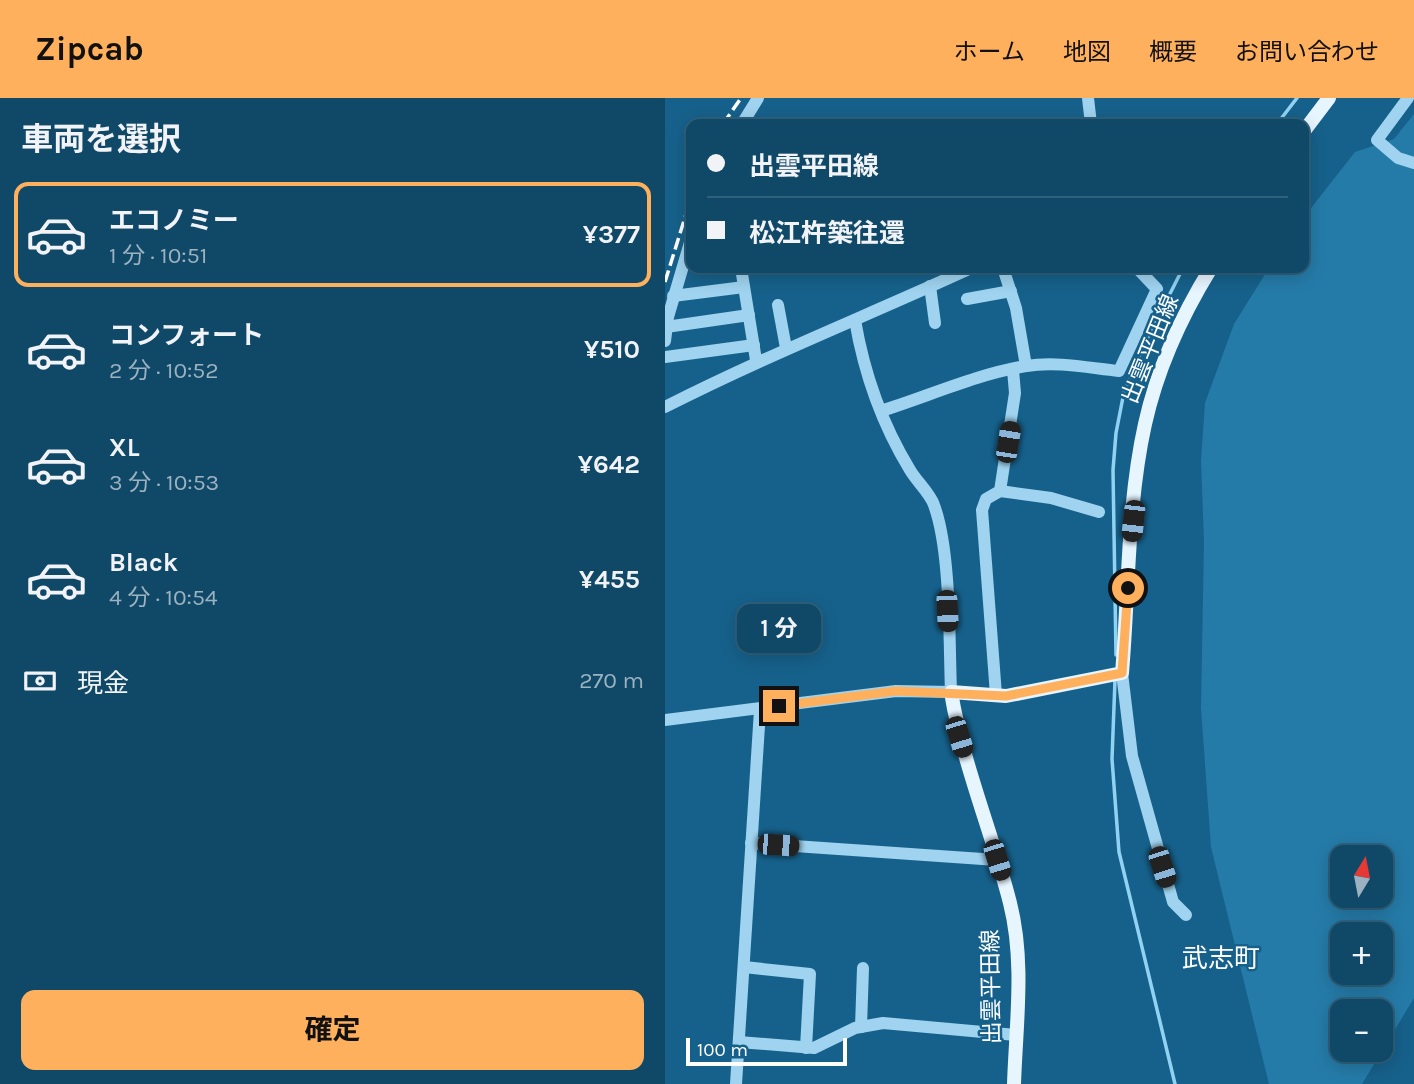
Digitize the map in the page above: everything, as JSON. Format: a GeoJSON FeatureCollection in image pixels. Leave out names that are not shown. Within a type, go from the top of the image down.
{"type":"FeatureCollection","features":[{"type":"Feature","properties":{"kind":"main road"},"geometry":{"type":"LineString","coordinates":[[1309,124],[1329,98]]}},
{"type":"Feature","properties":{"kind":"main road","name":"出雲平田線"},"geometry":{"type":"LineString","coordinates":[[1116,673],[1144,427],[1174,341],[1208,273]]}},
{"type":"Feature","properties":{"kind":"main road"},"geometry":{"type":"LineString","coordinates":[[951,692],[1006,696],[1116,673]]}},
{"type":"Feature","properties":{"kind":"main road","name":"出雲平田線"},"geometry":{"type":"LineString","coordinates":[[951,692],[959,737],[1010,904],[1017,945],[1014,1084]]}},
{"type":"Feature","properties":{"kind":"street"},"geometry":{"type":"LineString","coordinates":[[745,119],[758,98]]}},
{"type":"Feature","properties":{"kind":"street"},"geometry":{"type":"LineString","coordinates":[[1088,98],[1090,119]]}},
{"type":"Feature","properties":{"kind":"street"},"geometry":{"type":"LineString","coordinates":[[1408,98],[1377,140],[1398,158],[1414,163]]}},
{"type":"Feature","properties":{"kind":"street"},"geometry":{"type":"LineString","coordinates":[[665,341],[673,296],[686,255]]}},
{"type":"Feature","properties":{"kind":"street"},"geometry":{"type":"LineString","coordinates":[[742,273],[756,360]]}},
{"type":"Feature","properties":{"kind":"street"},"geometry":{"type":"LineString","coordinates":[[665,407],[756,360],[930,286],[947,273]]}},
{"type":"Feature","properties":{"kind":"street"},"geometry":{"type":"LineString","coordinates":[[1005,273],[1026,366]]}},
{"type":"Feature","properties":{"kind":"street"},"geometry":{"type":"LineString","coordinates":[[881,411],[989,374],[1026,366],[1067,365],[1119,371],[1157,289],[1141,273]]}},
{"type":"Feature","properties":{"kind":"street"},"geometry":{"type":"LineString","coordinates":[[930,286],[935,323]]}},
{"type":"Feature","properties":{"kind":"street"},"geometry":{"type":"LineString","coordinates":[[673,296],[744,287]]}},
{"type":"Feature","properties":{"kind":"street"},"geometry":{"type":"LineString","coordinates":[[967,299],[1011,291]]}},
{"type":"Feature","properties":{"kind":"street"},"geometry":{"type":"LineString","coordinates":[[778,305],[786,348]]}},
{"type":"Feature","properties":{"kind":"street"},"geometry":{"type":"LineString","coordinates":[[666,327],[749,315]]}},
{"type":"Feature","properties":{"kind":"street"},"geometry":{"type":"LineString","coordinates":[[665,720],[896,691],[951,692],[944,557],[934,505],[910,470],[881,411],[862,358],[855,320]]}},
{"type":"Feature","properties":{"kind":"street"},"geometry":{"type":"LineString","coordinates":[[665,357],[754,345]]}},
{"type":"Feature","properties":{"kind":"street"},"geometry":{"type":"LineString","coordinates":[[1000,491],[1015,393],[1013,370]]}},
{"type":"Feature","properties":{"kind":"street"},"geometry":{"type":"LineString","coordinates":[[996,695],[982,510],[986,499],[1000,491],[1051,498],[1099,512]]}},
{"type":"Feature","properties":{"kind":"street"},"geometry":{"type":"LineString","coordinates":[[1116,673],[1132,756],[1173,902],[1186,915]]}},
{"type":"Feature","properties":{"kind":"street"},"geometry":{"type":"LineString","coordinates":[[736,1084],[760,710]]}},
{"type":"Feature","properties":{"kind":"street"},"geometry":{"type":"LineString","coordinates":[[751,843],[997,860]]}},
{"type":"Feature","properties":{"kind":"street"},"geometry":{"type":"LineString","coordinates":[[744,967],[810,974],[806,1048]]}},
{"type":"Feature","properties":{"kind":"street"},"geometry":{"type":"LineString","coordinates":[[861,1027],[863,968]]}},
{"type":"Feature","properties":{"kind":"street"},"geometry":{"type":"LineString","coordinates":[[739,1042],[814,1048],[861,1027],[883,1023],[1016,1035]]}},
{"type":"Feature","properties":{"kind":"shaded area"},"geometry":{"type":"Polygon","coordinates":[[[1414,114],[1414,998],[1393,1033],[1393,999],[1330,999],[1330,1062],[1375,1062],[1362,1084],[1269,1084],[1211,847],[1201,708],[1204,541],[1201,461],[1205,403],[1234,324],[1266,273],[1309,273],[1309,211],[1355,152],[1394,139],[1414,114]]]}},
{"type":"Feature","properties":{"kind":"waterway"},"geometry":{"type":"LineString","coordinates":[[1281,119],[1297,98]]}},
{"type":"Feature","properties":{"kind":"waterway"},"geometry":{"type":"LineString","coordinates":[[1116,655],[1113,470],[1116,433],[1124,392],[1143,347],[1180,273]]}},
{"type":"Feature","properties":{"kind":"waterway"},"geometry":{"type":"LineString","coordinates":[[1115,680],[1112,759],[1119,852],[1175,1084]]}},
{"type":"Feature","properties":{"kind":"railway"},"geometry":{"type":"LineString","coordinates":[[726,119],[741,98]]}},
{"type":"Feature","properties":{"kind":"railway"},"geometry":{"type":"LineString","coordinates":[[665,282],[686,214]]}},
{"type":"Feature","properties":{"kind":"district","name":"武志町"},"geometry":{"type":"Point","coordinates":[1221,958]}},
{"type":"Feature","properties":{"kind":"route"},"geometry":{"type":"LineString","coordinates":[[779,706],[896,691],[1006,696],[1122,673],[1128,588]]}}]}
